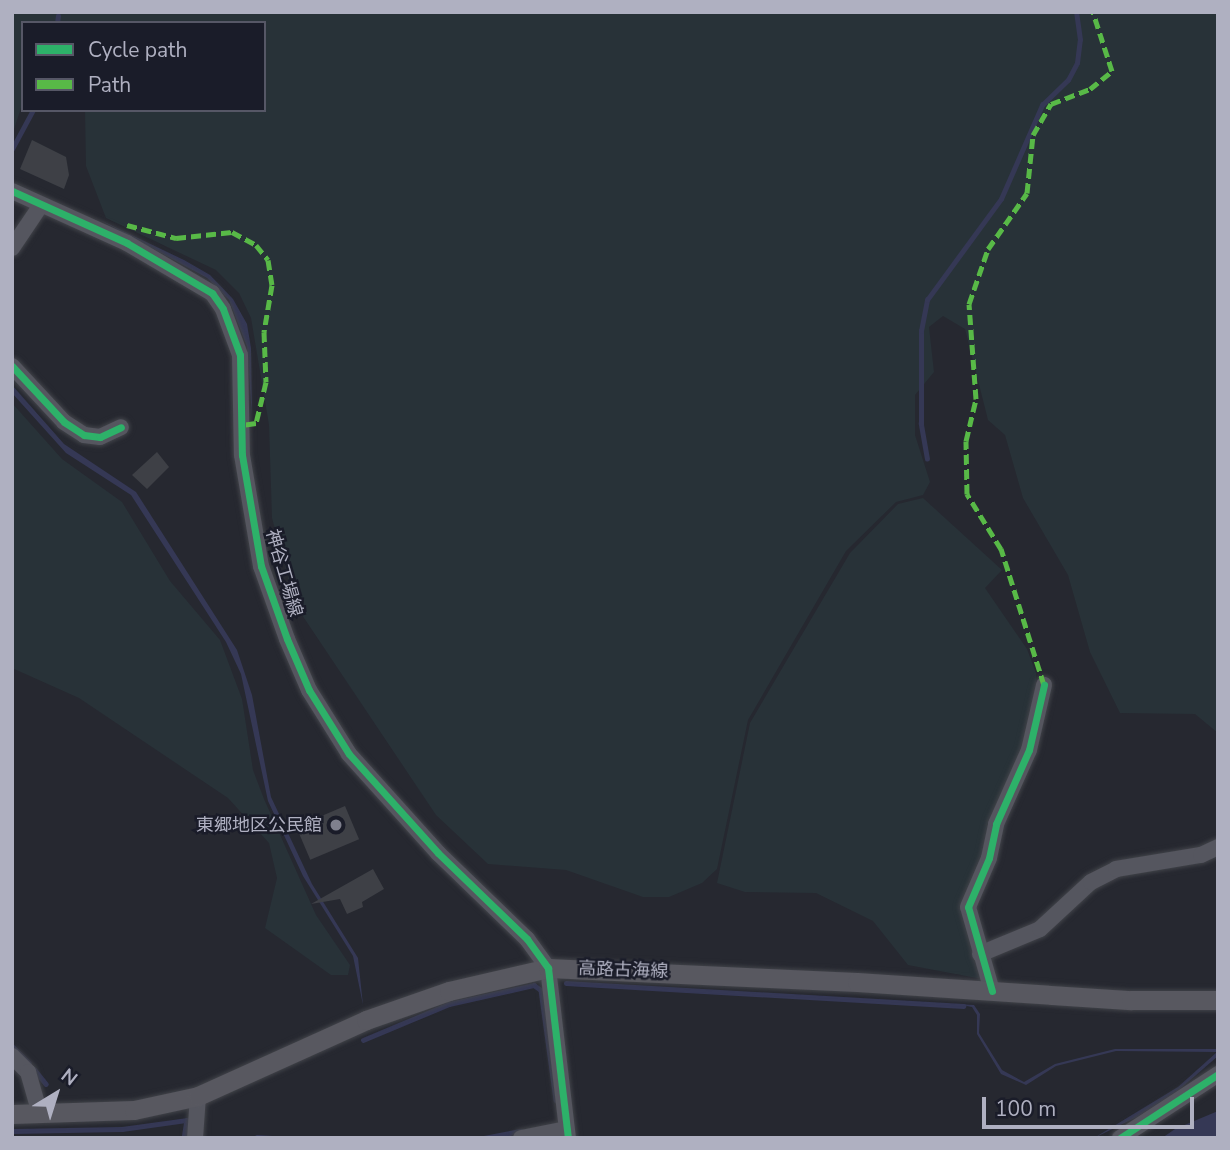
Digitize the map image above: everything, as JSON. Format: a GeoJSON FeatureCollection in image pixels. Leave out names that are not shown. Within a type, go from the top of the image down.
{"type":"FeatureCollection","features":[{"type":"Feature","properties":{"kind":"main road","name":"高路古海線"},"geometry":{"type":"LineString","coordinates":[[12,1114],[134,1110],[198,1096],[366,1020],[449,991],[548,968],[1131,1000],[1218,1000]]}},
{"type":"Feature","properties":{"kind":"street","name":"神谷工場線"},"geometry":{"type":"LineString","coordinates":[[12,191],[127,243],[212,293],[223,309],[240,355],[242,455],[261,566],[309,690],[349,754],[384,795],[527,939],[548,968]]}},
{"type":"Feature","properties":{"kind":"street"},"geometry":{"type":"LineString","coordinates":[[12,248],[41,205]]}},
{"type":"Feature","properties":{"kind":"street"},"geometry":{"type":"LineString","coordinates":[[12,366],[64,422],[84,435],[100,437],[121,427]]}},
{"type":"Feature","properties":{"kind":"street"},"geometry":{"type":"LineString","coordinates":[[992,991],[968,906],[989,858],[996,824],[1029,750],[1044,685]]}},
{"type":"Feature","properties":{"kind":"street"},"geometry":{"type":"LineString","coordinates":[[980,954],[1040,929],[1091,882],[1116,869],[1201,855],[1218,847]]}},
{"type":"Feature","properties":{"kind":"street"},"geometry":{"type":"LineString","coordinates":[[521,1138],[567,1133],[548,968]]}},
{"type":"Feature","properties":{"kind":"street"},"geometry":{"type":"LineString","coordinates":[[12,1056],[28,1072],[40,1114]]}},
{"type":"Feature","properties":{"kind":"street"},"geometry":{"type":"LineString","coordinates":[[1120,1138],[1218,1074]]}},
{"type":"Feature","properties":{"kind":"street"},"geometry":{"type":"LineString","coordinates":[[195,1138],[198,1096]]}},
{"type":"Feature","properties":{"kind":"shaded area"},"geometry":{"type":"Polygon","coordinates":[[[12,12],[1218,12],[1218,733],[1195,714],[1120,713],[1090,652],[1068,575],[1023,498],[1005,435],[988,420],[965,329],[943,316],[929,327],[934,372],[915,395],[915,435],[930,482],[923,495],[896,502],[846,551],[748,720],[717,869],[702,883],[669,897],[643,897],[566,870],[488,864],[436,815],[296,606],[272,518],[269,425],[251,318],[239,293],[216,270],[106,218],[86,166],[85,112],[266,112],[266,21],[21,21],[21,108],[12,135],[12,12]]]}},
{"type":"Feature","properties":{"kind":"shaded area"},"geometry":{"type":"Polygon","coordinates":[[[12,403],[62,459],[122,502],[170,581],[220,640],[242,699],[253,770],[264,799],[316,915],[350,965],[348,975],[331,975],[265,928],[277,878],[269,843],[228,798],[79,698],[12,668],[12,403]]]}},
{"type":"Feature","properties":{"kind":"shaded area"},"geometry":{"type":"Polygon","coordinates":[[[923,498],[1002,570],[985,588],[1027,649],[1036,673],[1036,713],[985,857],[962,905],[982,979],[908,965],[873,921],[816,893],[745,892],[717,883],[750,723],[850,553],[898,504],[923,498]]]}},
{"type":"Feature","properties":{"kind":"water"},"geometry":{"type":"Polygon","coordinates":[[[100,220],[210,275],[233,299],[247,324],[251,348],[252,416],[247,347],[229,300],[207,278],[100,220]]]}},
{"type":"Feature","properties":{"kind":"water"},"geometry":{"type":"Polygon","coordinates":[[[12,385],[64,444],[136,492],[237,650],[252,695],[271,797],[312,884],[358,958],[363,1005],[353,956],[303,876],[268,801],[241,674],[226,642],[131,495],[66,453],[12,393],[12,385]]]}},
{"type":"Feature","properties":{"kind":"water"},"geometry":{"type":"Polygon","coordinates":[[[957,1004],[974,1005],[980,1014],[979,1033],[1002,1070],[1024,1082],[1055,1064],[1115,1049],[1218,1049],[1218,1056],[1180,1089],[1137,1117],[1094,1138],[1178,1087],[1217,1052],[1116,1051],[1056,1066],[1026,1085],[1001,1074],[977,1034],[977,1015],[972,1007],[957,1004]]]}},
{"type":"Feature","properties":{"kind":"water"},"geometry":{"type":"Polygon","coordinates":[[[1218,1111],[1217,1138],[1162,1138],[1175,1129],[1218,1111]]]}},
{"type":"Feature","properties":{"kind":"building"},"geometry":{"type":"Polygon","coordinates":[[[32,140],[66,157],[69,175],[64,189],[20,169],[32,140]]]}},
{"type":"Feature","properties":{"kind":"building"},"geometry":{"type":"Polygon","coordinates":[[[157,452],[169,467],[147,489],[132,475],[157,452]]]}},
{"type":"Feature","properties":{"kind":"building"},"geometry":{"type":"Polygon","coordinates":[[[345,806],[359,839],[310,860],[296,827],[345,806]]]}},
{"type":"Feature","properties":{"kind":"building"},"geometry":{"type":"Polygon","coordinates":[[[373,869],[384,889],[362,902],[363,907],[347,914],[340,899],[311,904],[373,869]]]}},
{"type":"Feature","properties":{"kind":"waterway"},"geometry":{"type":"LineString","coordinates":[[927,459],[921,424],[921,331],[927,300],[1001,199],[1042,105],[1068,80],[1077,63],[1080,40],[1076,12]]}},
{"type":"Feature","properties":{"kind":"waterway"},"geometry":{"type":"LineString","coordinates":[[57,21],[58,16]]}},
{"type":"Feature","properties":{"kind":"waterway"},"geometry":{"type":"LineString","coordinates":[[12,149],[32,112]]}},
{"type":"Feature","properties":{"kind":"waterway"},"geometry":{"type":"LineString","coordinates":[[566,983],[963,1006]]}},
{"type":"Feature","properties":{"kind":"waterway"},"geometry":{"type":"LineString","coordinates":[[363,1040],[449,1004],[534,985],[541,990],[556,1100]]}},
{"type":"Feature","properties":{"kind":"waterway"},"geometry":{"type":"LineString","coordinates":[[12,1046],[29,1063]]}},
{"type":"Feature","properties":{"kind":"waterway"},"geometry":{"type":"LineString","coordinates":[[34,1069],[46,1084]]}},
{"type":"Feature","properties":{"kind":"waterway"},"geometry":{"type":"LineString","coordinates":[[12,1131],[122,1129],[187,1120],[184,1138]]}},
{"type":"Feature","properties":{"kind":"waterway"},"geometry":{"type":"LineString","coordinates":[[484,1138],[520,1131]]}},
{"type":"Feature","properties":{"kind":"waterway"},"geometry":{"type":"LineString","coordinates":[[257,1137],[272,1138]]}},
{"type":"Feature","properties":{"kind":"marked path"},"geometry":{"type":"LineString","coordinates":[[1044,685],[1001,549],[967,494],[966,441],[976,399],[969,304],[988,249],[1027,193],[1033,135],[1051,104],[1090,89],[1112,71],[1093,12]]}},
{"type":"Feature","properties":{"kind":"marked path"},"geometry":{"type":"LineString","coordinates":[[127,225],[176,238],[232,232],[256,245],[268,260],[272,285],[264,332],[266,382],[256,423],[242,425]]}},
{"type":"Feature","properties":{"kind":"cycle path"},"geometry":{"type":"LineString","coordinates":[[12,191],[127,243],[212,293],[223,309],[240,355],[242,455],[261,566],[287,639],[309,690],[349,754],[438,853],[527,939],[548,968],[568,1138]]}},
{"type":"Feature","properties":{"kind":"cycle path"},"geometry":{"type":"LineString","coordinates":[[12,366],[64,422],[84,435],[100,437],[121,427]]}},
{"type":"Feature","properties":{"kind":"cycle path"},"geometry":{"type":"LineString","coordinates":[[992,991],[968,907],[989,858],[996,824],[1029,750],[1044,685]]}},
{"type":"Feature","properties":{"kind":"cycle path"},"geometry":{"type":"LineString","coordinates":[[1120,1138],[1218,1074]]}},
{"type":"Feature","properties":{"kind":"place","name":"東郷地区公民館"},"geometry":{"type":"Point","coordinates":[336,825]}}]}
